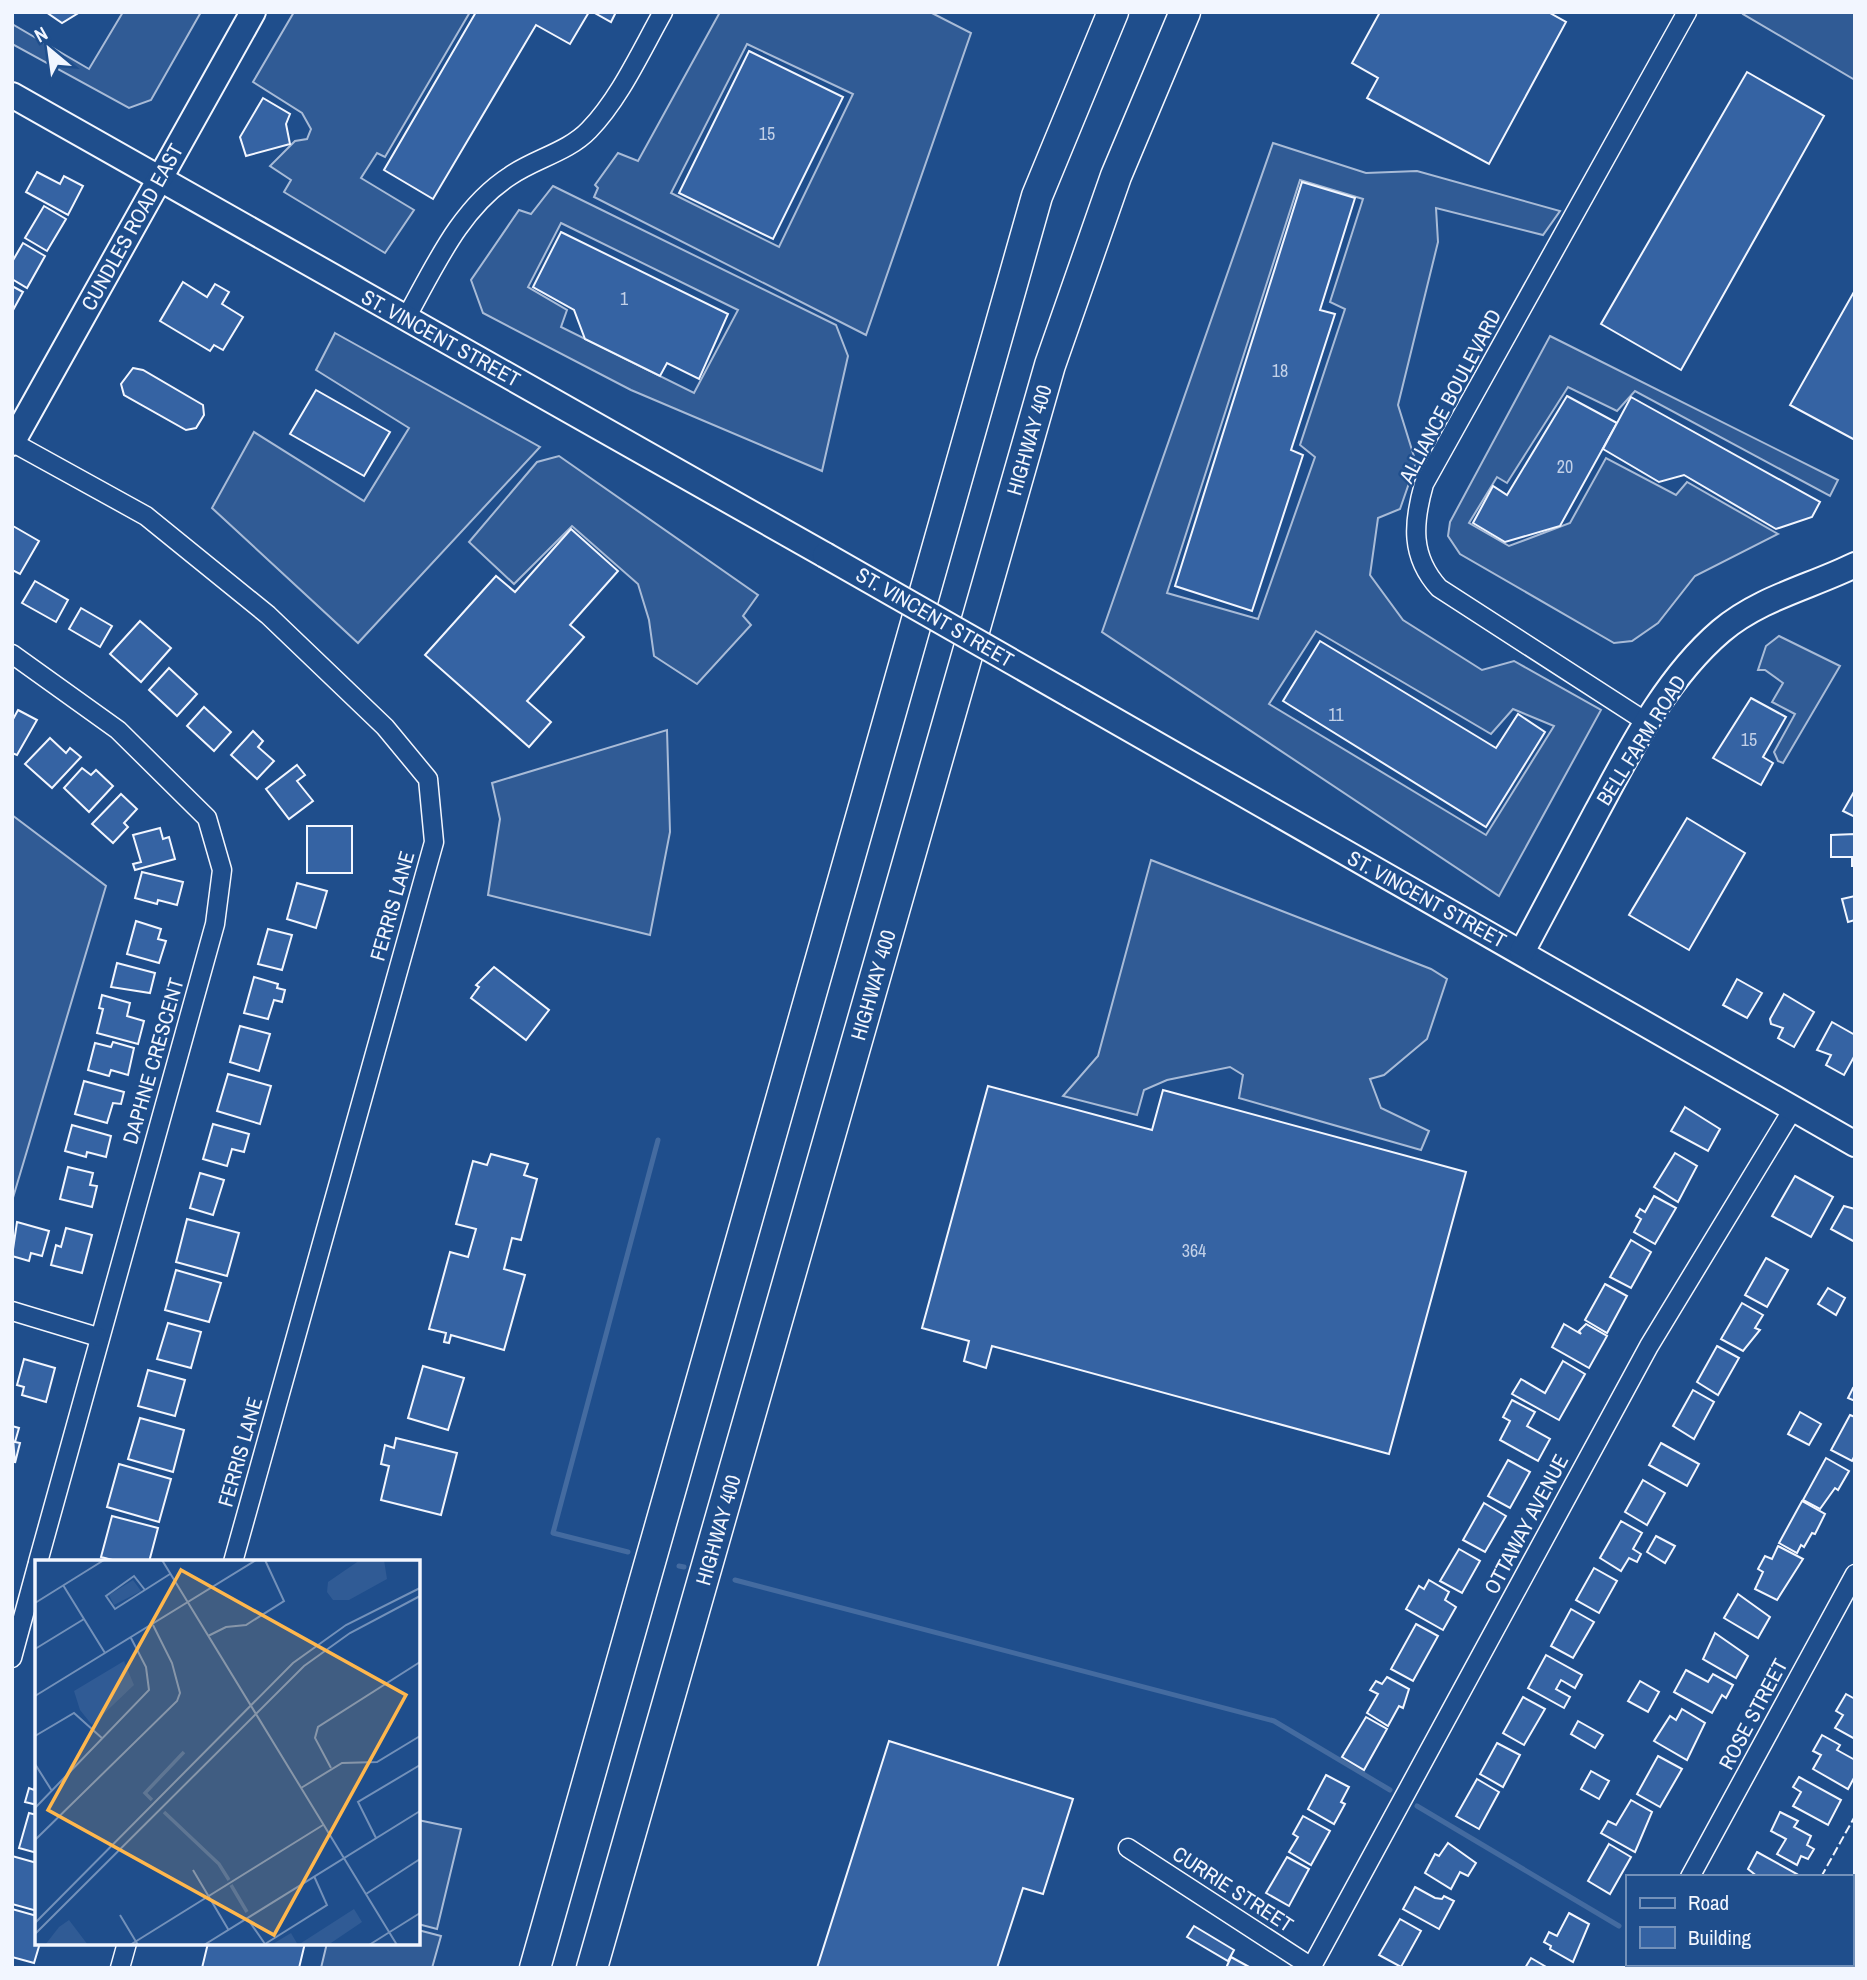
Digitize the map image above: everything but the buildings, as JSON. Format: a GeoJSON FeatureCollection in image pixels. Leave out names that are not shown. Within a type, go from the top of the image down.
{"type":"FeatureCollection","features":[{"type":"Feature","properties":{"kind":"highway"},"geometry":{"type":"LineString","coordinates":[[535,1968],[1037,196],[1113,12]]}},
{"type":"Feature","properties":{"kind":"highway","name":"HIGHWAY 400"},"geometry":{"type":"LineString","coordinates":[[593,1968],[1050,365],[1116,176],[1185,12]]}},
{"type":"Feature","properties":{"kind":"main road","name":"CUNDLES ROAD EAST"},"geometry":{"type":"LineString","coordinates":[[12,442],[253,12]]}},
{"type":"Feature","properties":{"kind":"main road","name":"ST. VINCENT STREET"},"geometry":{"type":"LineString","coordinates":[[12,96],[1072,695],[1855,1144]]}},
{"type":"Feature","properties":{"kind":"main road","name":"BELL FARM ROAD"},"geometry":{"type":"LineString","coordinates":[[1522,952],[1648,723],[1677,679],[1722,631],[1750,611],[1855,565]]}},
{"type":"Feature","properties":{"kind":"street"},"geometry":{"type":"LineString","coordinates":[[406,318],[442,253],[483,198],[508,176],[587,133],[602,116],[663,12]]}},
{"type":"Feature","properties":{"kind":"street","name":"ALLIANCE BOULEVARD"},"geometry":{"type":"LineString","coordinates":[[1648,723],[1439,588],[1425,573],[1416,552],[1415,531],[1424,484],[1687,12]]}},
{"type":"Feature","properties":{"kind":"street","name":"FERRIS LANE"},"geometry":{"type":"LineString","coordinates":[[12,442],[146,516],[258,607],[384,727],[428,779],[434,842],[234,1560]]}},
{"type":"Feature","properties":{"kind":"street","name":"DAPHNE CRESCENT"},"geometry":{"type":"LineString","coordinates":[[12,654],[118,730],[206,818],[222,870],[215,924],[38,1560]]}},
{"type":"Feature","properties":{"kind":"street","name":"OTTAWAY AVENUE"},"geometry":{"type":"LineString","coordinates":[[1312,1968],[1649,1346],[1793,1109]]}},
{"type":"Feature","properties":{"kind":"street"},"geometry":{"type":"LineString","coordinates":[[12,1311],[98,1337]]}},
{"type":"Feature","properties":{"kind":"street","name":"DAPHNE CRESCENT"},"geometry":{"type":"LineString","coordinates":[[12,1658],[35,1572]]}},
{"type":"Feature","properties":{"kind":"street","name":"ROSE STREET"},"geometry":{"type":"LineString","coordinates":[[1691,1875],[1855,1574]]}},
{"type":"Feature","properties":{"kind":"street","name":"CURRIE STREET"},"geometry":{"type":"LineString","coordinates":[[1128,1848],[1312,1968]]}},
{"type":"Feature","properties":{"kind":"street"},"geometry":{"type":"LineString","coordinates":[[120,1968],[126,1945]]}},
{"type":"Feature","properties":{"kind":"shaded area"},"geometry":{"type":"Polygon","coordinates":[[[123,12],[201,12],[151,100],[129,108],[12,44],[12,24],[89,69],[123,12]]]}},
{"type":"Feature","properties":{"kind":"shaded area"},"geometry":{"type":"Polygon","coordinates":[[[294,12],[470,12],[385,157],[377,153],[361,178],[414,210],[385,253],[284,192],[291,180],[270,166],[295,141],[307,139],[311,129],[302,113],[253,82],[294,12]]]}},
{"type":"Feature","properties":{"kind":"shaded area"},"geometry":{"type":"Polygon","coordinates":[[[720,12],[930,12],[971,33],[866,335],[594,197],[598,188],[595,185],[618,153],[638,161],[720,12]],[[747,44],[671,193],[779,247],[853,94],[747,44]]]}},
{"type":"Feature","properties":{"kind":"shaded area"},"geometry":{"type":"Polygon","coordinates":[[[1855,12],[1855,80],[1743,14],[1855,12]]]}},
{"type":"Feature","properties":{"kind":"shaded area"},"geometry":{"type":"Polygon","coordinates":[[[1273,143],[1366,173],[1417,171],[1560,211],[1543,235],[1436,208],[1438,242],[1398,405],[1416,463],[1400,509],[1378,518],[1370,575],[1403,620],[1482,670],[1514,661],[1601,710],[1499,896],[1102,632],[1273,143]],[[1300,180],[1167,593],[1258,619],[1315,457],[1300,445],[1345,309],[1330,302],[1363,199],[1300,180]],[[1316,631],[1269,704],[1486,835],[1554,726],[1513,709],[1491,734],[1316,631]]]}},
{"type":"Feature","properties":{"kind":"shaded area"},"geometry":{"type":"Polygon","coordinates":[[[553,186],[836,325],[848,356],[822,471],[631,390],[483,313],[471,280],[519,210],[531,214],[553,186]],[[561,223],[528,287],[567,310],[561,327],[694,393],[738,310],[561,223]]]}},
{"type":"Feature","properties":{"kind":"shaded area"},"geometry":{"type":"Polygon","coordinates":[[[335,333],[540,447],[358,643],[212,508],[254,432],[364,501],[409,428],[316,370],[335,333]]]}},
{"type":"Feature","properties":{"kind":"shaded area"},"geometry":{"type":"Polygon","coordinates":[[[1550,336],[1838,480],[1830,496],[1635,391],[1617,411],[1568,387],[1507,483],[1497,477],[1469,523],[1509,546],[1570,523],[1606,458],[1676,495],[1687,482],[1778,534],[1695,576],[1658,623],[1632,641],[1614,643],[1460,554],[1448,536],[1450,522],[1550,336]]]}},
{"type":"Feature","properties":{"kind":"shaded area"},"geometry":{"type":"Polygon","coordinates":[[[559,456],[758,595],[743,616],[751,625],[697,684],[654,656],[649,620],[638,584],[572,526],[514,584],[469,542],[537,462],[559,456]]]}},
{"type":"Feature","properties":{"kind":"shaded area"},"geometry":{"type":"Polygon","coordinates":[[[1779,636],[1840,666],[1783,763],[1778,761],[1774,752],[1795,714],[1772,702],[1783,683],[1765,670],[1758,670],[1766,646],[1779,636]]]}},
{"type":"Feature","properties":{"kind":"shaded area"},"geometry":{"type":"Polygon","coordinates":[[[667,730],[670,832],[650,935],[488,895],[500,819],[492,783],[667,730]]]}},
{"type":"Feature","properties":{"kind":"shaded area"},"geometry":{"type":"Polygon","coordinates":[[[12,815],[106,886],[12,1201],[12,815]]]}},
{"type":"Feature","properties":{"kind":"shaded area"},"geometry":{"type":"Polygon","coordinates":[[[1151,860],[1431,969],[1447,979],[1427,1039],[1384,1075],[1370,1079],[1381,1108],[1429,1131],[1421,1150],[1239,1098],[1243,1075],[1230,1067],[1167,1080],[1144,1090],[1137,1115],[1063,1096],[1098,1056],[1151,860]]]}},
{"type":"Feature","properties":{"kind":"shaded area"},"geometry":{"type":"Polygon","coordinates":[[[420,1820],[461,1829],[437,1929],[420,1925],[420,1820]]]}},
{"type":"Feature","properties":{"kind":"shaded area"},"geometry":{"type":"Polygon","coordinates":[[[420,1931],[441,1936],[432,1968],[321,1968],[327,1945],[420,1945],[420,1931]]]}},
{"type":"Feature","properties":{"kind":"waterway"},"geometry":{"type":"LineString","coordinates":[[628,1552],[553,1533],[658,1140]]}},
{"type":"Feature","properties":{"kind":"waterway"},"geometry":{"type":"LineString","coordinates":[[679,1566],[684,1567]]}},
{"type":"Feature","properties":{"kind":"waterway"},"geometry":{"type":"LineString","coordinates":[[735,1580],[1274,1721],[1390,1790]]}},
{"type":"Feature","properties":{"kind":"waterway"},"geometry":{"type":"LineString","coordinates":[[1417,1806],[1619,1926]]}},
{"type":"Feature","properties":{"kind":"fence"},"geometry":{"type":"LineString","coordinates":[[1822,1875],[1855,1816]]}}]}
